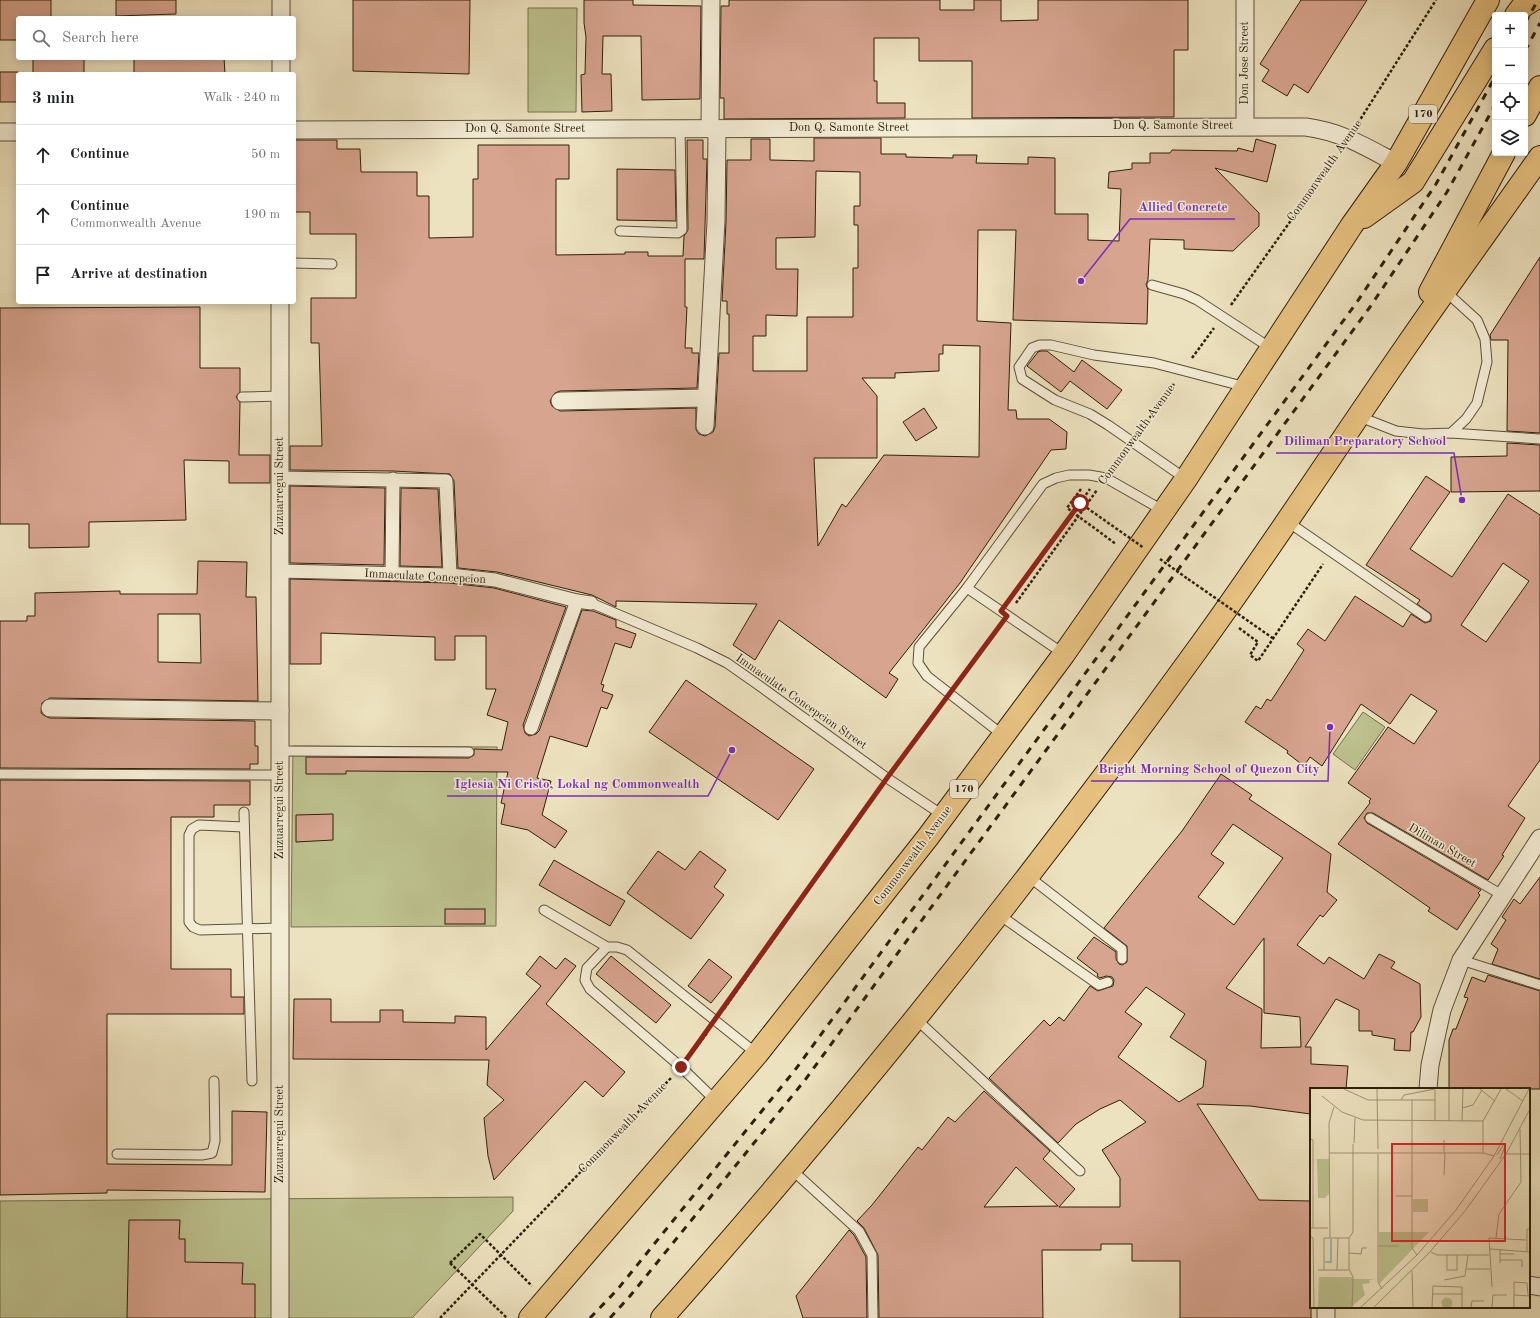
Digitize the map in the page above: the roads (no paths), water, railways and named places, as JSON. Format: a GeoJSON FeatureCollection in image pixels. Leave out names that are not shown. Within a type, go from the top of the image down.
{"type":"FeatureCollection","features":[{"type":"Feature","properties":{"kind":"main road","name":"Commonwealth Avenue"},"geometry":{"type":"LineString","coordinates":[[530,1318],[757,1054],[879,901],[1064,654],[1138,552],[1247,388],[1352,225],[1396,162],[1488,0]]}},
{"type":"Feature","properties":{"kind":"main road"},"geometry":{"type":"LineString","coordinates":[[1518,12],[1522,7],[1533,0]]}},
{"type":"Feature","properties":{"kind":"main road"},"geometry":{"type":"LineString","coordinates":[[1352,225],[1413,182],[1492,54]]}},
{"type":"Feature","properties":{"kind":"main road"},"geometry":{"type":"LineString","coordinates":[[1528,109],[1540,87]]}},
{"type":"Feature","properties":{"kind":"main road"},"geometry":{"type":"LineString","coordinates":[[662,1318],[791,1169],[916,1019],[1028,876],[1193,656],[1288,522],[1403,351],[1440,288],[1503,156]]}},
{"type":"Feature","properties":{"kind":"main road"},"geometry":{"type":"LineString","coordinates":[[1440,288],[1540,157]]}},
{"type":"Feature","properties":{"kind":"street"},"geometry":{"type":"LineString","coordinates":[[281,0],[281,16]]}},
{"type":"Feature","properties":{"kind":"street"},"geometry":{"type":"LineString","coordinates":[[705,426],[705,398],[716,221],[711,0]]}},
{"type":"Feature","properties":{"kind":"street","name":"Don Jose Street"},"geometry":{"type":"LineString","coordinates":[[1245,0],[1245,126]]}},
{"type":"Feature","properties":{"kind":"street"},"geometry":{"type":"LineString","coordinates":[[281,60],[281,72]]}},
{"type":"Feature","properties":{"kind":"street","name":"Don Q. Samonte Street"},"geometry":{"type":"LineString","coordinates":[[296,130],[1306,127],[1328,130],[1349,138],[1396,162]]}},
{"type":"Feature","properties":{"kind":"street"},"geometry":{"type":"LineString","coordinates":[[0,132],[16,132]]}},
{"type":"Feature","properties":{"kind":"street","name":"Zuzuarregui Street"},"geometry":{"type":"LineString","coordinates":[[280,304],[280,1318]]}},
{"type":"Feature","properties":{"kind":"street"},"geometry":{"type":"LineString","coordinates":[[560,401],[705,398]]}},
{"type":"Feature","properties":{"kind":"street"},"geometry":{"type":"LineString","coordinates":[[280,478],[446,481],[450,575]]}},
{"type":"Feature","properties":{"kind":"street"},"geometry":{"type":"LineString","coordinates":[[392,574],[393,479]]}},
{"type":"Feature","properties":{"kind":"street","name":"Immaculate Concepcion"},"geometry":{"type":"LineString","coordinates":[[280,571],[450,575],[495,580],[577,601],[591,603]]}},
{"type":"Feature","properties":{"kind":"street"},"geometry":{"type":"LineString","coordinates":[[531,728],[577,601]]}},
{"type":"Feature","properties":{"kind":"street"},"geometry":{"type":"LineString","coordinates":[[50,708],[280,712]]}},
{"type":"Feature","properties":{"kind":"street"},"geometry":{"type":"LineString","coordinates":[[1428,1088],[1430,1065],[1442,1010],[1461,960],[1540,838]]}},
{"type":"Feature","properties":{"kind":"street"},"geometry":{"type":"LineString","coordinates":[[1530,1285],[1540,1287]]}},
{"type":"Feature","properties":{"kind":"lane"},"geometry":{"type":"LineString","coordinates":[[620,230],[678,233],[682,230],[680,128]]}},
{"type":"Feature","properties":{"kind":"lane"},"geometry":{"type":"LineString","coordinates":[[296,263],[332,264]]}},
{"type":"Feature","properties":{"kind":"lane"},"geometry":{"type":"LineString","coordinates":[[1152,285],[1184,294],[1222,316],[1272,349]]}},
{"type":"Feature","properties":{"kind":"lane"},"geometry":{"type":"LineString","coordinates":[[1440,288],[1477,320],[1485,339],[1487,362],[1477,403],[1466,419],[1451,433]]}},
{"type":"Feature","properties":{"kind":"lane"},"geometry":{"type":"LineString","coordinates":[[1186,479],[1090,414],[1055,400],[1022,379],[1020,366],[1032,348],[1040,345],[1052,345],[1094,355],[1154,363],[1247,388]]}},
{"type":"Feature","properties":{"kind":"lane"},"geometry":{"type":"LineString","coordinates":[[242,397],[280,396]]}},
{"type":"Feature","properties":{"kind":"lane"},"geometry":{"type":"LineString","coordinates":[[1360,417],[1396,430],[1423,434],[1451,433],[1540,439]]}},
{"type":"Feature","properties":{"kind":"lane"},"geometry":{"type":"LineString","coordinates":[[1004,736],[928,676],[918,663],[919,648],[966,588],[1043,484],[1056,478],[1069,475],[1106,478],[1164,511]]}},
{"type":"Feature","properties":{"kind":"lane"},"geometry":{"type":"LineString","coordinates":[[1288,522],[1426,617]]}},
{"type":"Feature","properties":{"kind":"lane"},"geometry":{"type":"LineString","coordinates":[[966,588],[1064,654]]}},
{"type":"Feature","properties":{"kind":"lane","name":"Immaculate Concepcion Street"},"geometry":{"type":"LineString","coordinates":[[591,603],[697,648],[727,663],[887,778],[944,816]]}},
{"type":"Feature","properties":{"kind":"lane"},"geometry":{"type":"LineString","coordinates":[[280,751],[469,752]]}},
{"type":"Feature","properties":{"kind":"lane"},"geometry":{"type":"LineString","coordinates":[[0,774],[280,776]]}},
{"type":"Feature","properties":{"kind":"lane"},"geometry":{"type":"LineString","coordinates":[[244,812],[252,1081]]}},
{"type":"Feature","properties":{"kind":"lane","name":"Diliman Street"},"geometry":{"type":"LineString","coordinates":[[1370,818],[1502,895]]}},
{"type":"Feature","properties":{"kind":"lane"},"geometry":{"type":"LineString","coordinates":[[244,827],[199,825],[192,829],[189,835],[189,922],[193,927],[200,930],[247,927],[280,928]]}},
{"type":"Feature","properties":{"kind":"lane"},"geometry":{"type":"LineString","coordinates":[[1028,876],[1122,949],[1122,959]]}},
{"type":"Feature","properties":{"kind":"lane"},"geometry":{"type":"LineString","coordinates":[[544,910],[607,947],[618,947],[626,950],[757,1054]]}},
{"type":"Feature","properties":{"kind":"lane"},"geometry":{"type":"LineString","coordinates":[[998,914],[1099,985],[1108,982]]}},
{"type":"Feature","properties":{"kind":"lane"},"geometry":{"type":"LineString","coordinates":[[607,947],[587,968],[584,980],[590,989],[681,1067],[717,1102]]}},
{"type":"Feature","properties":{"kind":"lane"},"geometry":{"type":"LineString","coordinates":[[1461,960],[1540,985]]}},
{"type":"Feature","properties":{"kind":"lane"},"geometry":{"type":"LineString","coordinates":[[916,1019],[1080,1171]]}},
{"type":"Feature","properties":{"kind":"lane"},"geometry":{"type":"LineString","coordinates":[[117,1154],[202,1155],[212,1153],[216,1141],[214,1081]]}},
{"type":"Feature","properties":{"kind":"lane"},"geometry":{"type":"LineString","coordinates":[[791,1169],[859,1231],[869,1249],[872,1256],[872,1318]]}},
{"type":"Feature","properties":{"kind":"railway"},"geometry":{"type":"LineString","coordinates":[[1528,18],[1538,0]]}},
{"type":"Feature","properties":{"kind":"railway"},"geometry":{"type":"LineString","coordinates":[[1527,48],[1540,23]]}},
{"type":"Feature","properties":{"kind":"railway"},"geometry":{"type":"LineString","coordinates":[[590,1318],[617,1290],[795,1070],[1357,302],[1436,184],[1492,82]]}},
{"type":"Feature","properties":{"kind":"railway"},"geometry":{"type":"LineString","coordinates":[[610,1318],[630,1296],[805,1080],[1370,307],[1447,192],[1492,110]]}},
{"type":"Feature","properties":{"kind":"place","name":"Allied Concrete"},"geometry":{"type":"Point","coordinates":[1081,281]}},
{"type":"Feature","properties":{"kind":"place","name":"Diliman Preparatory School"},"geometry":{"type":"Point","coordinates":[1462,500]}},
{"type":"Feature","properties":{"kind":"place","name":"Bright Morning School of Quezon City"},"geometry":{"type":"Point","coordinates":[1330,727]}},
{"type":"Feature","properties":{"kind":"place","name":"Iglesia Ni Cristo, Lokal ng Commonwealth"},"geometry":{"type":"Point","coordinates":[732,750]}}]}
